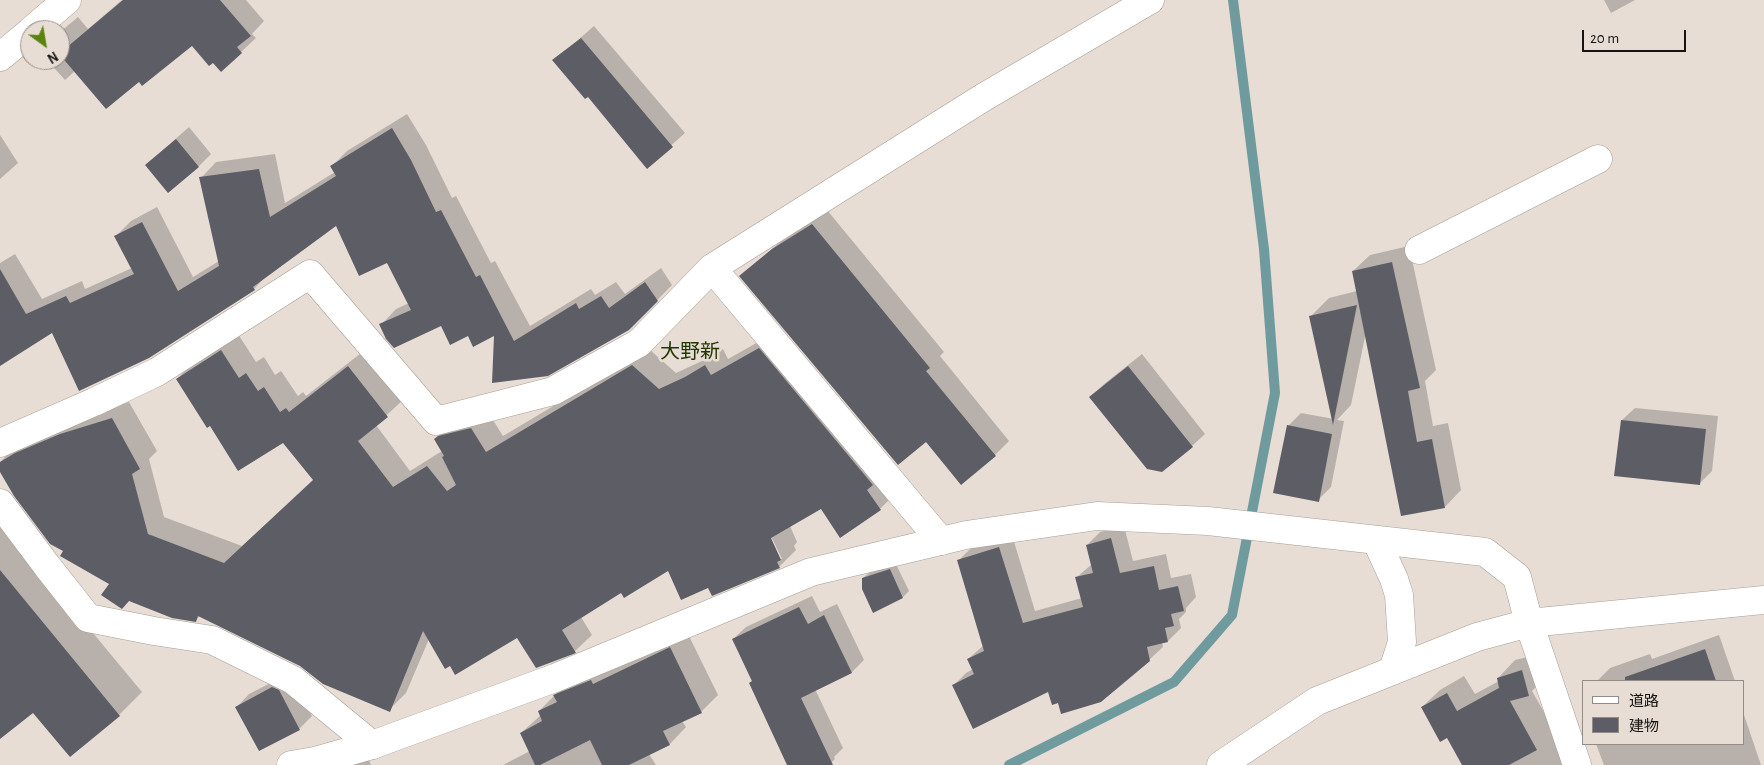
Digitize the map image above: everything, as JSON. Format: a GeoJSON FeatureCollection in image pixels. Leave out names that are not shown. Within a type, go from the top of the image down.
{"type":"FeatureCollection","features":[{"type":"Feature","properties":{"kind":"street"},"geometry":{"type":"LineString","coordinates":[[44,20],[67,0]]}},
{"type":"Feature","properties":{"kind":"street"},"geometry":{"type":"LineString","coordinates":[[0,443],[157,372],[310,274],[436,421],[553,391],[640,343],[712,268],[984,97],[1150,0]]}},
{"type":"Feature","properties":{"kind":"street"},"geometry":{"type":"LineString","coordinates":[[0,57],[20,40]]}},
{"type":"Feature","properties":{"kind":"street"},"geometry":{"type":"LineString","coordinates":[[1419,250],[1598,159]]}},
{"type":"Feature","properties":{"kind":"street"},"geometry":{"type":"LineString","coordinates":[[712,268],[941,541]]}},
{"type":"Feature","properties":{"kind":"street"},"geometry":{"type":"LineString","coordinates":[[0,503],[88,618],[212,640],[293,680],[372,745]]}},
{"type":"Feature","properties":{"kind":"street"},"geometry":{"type":"LineString","coordinates":[[291,765],[315,761],[372,745],[555,678],[811,572],[966,535],[1097,516],[1208,521],[1485,552],[1517,577],[1529,623],[1576,765]]}},
{"type":"Feature","properties":{"kind":"street"},"geometry":{"type":"LineString","coordinates":[[1376,540],[1394,579],[1399,595],[1402,642],[1393,670]]}},
{"type":"Feature","properties":{"kind":"street"},"geometry":{"type":"LineString","coordinates":[[1221,765],[1317,701],[1477,637],[1529,623],[1764,600]]}},
{"type":"Feature","properties":{"kind":"building"},"geometry":{"type":"Polygon","coordinates":[[[123,0],[220,0],[251,36],[237,47],[242,53],[221,72],[213,63],[209,66],[192,46],[142,86],[139,82],[106,109],[70,67],[70,45],[123,0]]]}},
{"type":"Feature","properties":{"kind":"building"},"geometry":{"type":"Polygon","coordinates":[[[581,38],[673,147],[647,169],[588,97],[585,99],[552,60],[581,38]]]}},
{"type":"Feature","properties":{"kind":"building"},"geometry":{"type":"Polygon","coordinates":[[[392,128],[411,160],[436,212],[441,210],[476,277],[480,275],[514,341],[576,303],[579,309],[601,296],[609,308],[645,282],[658,301],[629,330],[548,376],[492,383],[494,336],[473,347],[468,336],[450,345],[441,326],[394,348],[386,339],[379,324],[411,310],[387,263],[359,276],[336,226],[253,287],[255,290],[149,358],[79,391],[52,333],[0,366],[0,269],[26,314],[66,296],[70,303],[134,274],[114,236],[142,222],[178,291],[219,266],[199,177],[259,169],[270,217],[336,176],[330,166],[392,128]]]}},
{"type":"Feature","properties":{"kind":"building"},"geometry":{"type":"Polygon","coordinates":[[[176,139],[199,167],[168,193],[145,165],[176,139]]]}},
{"type":"Feature","properties":{"kind":"building"},"geometry":{"type":"Polygon","coordinates":[[[812,224],[930,368],[926,371],[996,456],[961,485],[926,442],[898,465],[739,276],[772,249],[812,224]]]}},
{"type":"Feature","properties":{"kind":"building"},"geometry":{"type":"Polygon","coordinates":[[[1392,262],[1420,388],[1408,391],[1417,442],[1432,439],[1445,508],[1401,516],[1352,271],[1392,262]]]}},
{"type":"Feature","properties":{"kind":"building"},"geometry":{"type":"Polygon","coordinates":[[[1357,305],[1333,425],[1309,316],[1357,305]]]}},
{"type":"Feature","properties":{"kind":"building"},"geometry":{"type":"Polygon","coordinates":[[[759,348],[873,485],[867,490],[881,510],[840,538],[821,509],[771,538],[781,560],[777,562],[780,568],[712,596],[708,588],[681,600],[668,571],[624,598],[621,593],[562,630],[576,653],[536,668],[517,638],[455,675],[450,666],[445,669],[423,631],[390,712],[323,684],[300,666],[198,616],[196,622],[172,618],[129,601],[122,609],[101,595],[109,584],[60,556],[63,551],[50,544],[14,496],[0,472],[0,462],[15,453],[60,434],[112,418],[140,469],[132,474],[148,534],[224,563],[313,480],[283,443],[238,471],[210,426],[207,428],[176,379],[221,350],[239,378],[246,373],[258,391],[264,387],[280,412],[286,408],[289,412],[348,366],[388,417],[358,441],[393,487],[427,466],[447,491],[456,485],[442,457],[444,456],[434,439],[438,436],[471,428],[486,452],[632,365],[659,389],[705,365],[711,375],[759,348]]]}},
{"type":"Feature","properties":{"kind":"building"},"geometry":{"type":"Polygon","coordinates":[[[1128,366],[1193,447],[1162,472],[1147,469],[1089,397],[1128,366]]]}},
{"type":"Feature","properties":{"kind":"building"},"geometry":{"type":"Polygon","coordinates":[[[1621,420],[1706,429],[1700,485],[1614,476],[1621,420]]]}},
{"type":"Feature","properties":{"kind":"building"},"geometry":{"type":"Polygon","coordinates":[[[1287,425],[1332,434],[1319,502],[1273,493],[1287,425]]]}},
{"type":"Feature","properties":{"kind":"building"},"geometry":{"type":"Polygon","coordinates":[[[1111,538],[1120,573],[1154,566],[1159,590],[1178,586],[1184,611],[1171,614],[1174,626],[1165,628],[1168,642],[1147,647],[1150,661],[1101,702],[1061,714],[1058,703],[1052,705],[1048,692],[973,729],[952,685],[974,674],[967,659],[984,651],[957,560],[999,547],[1023,623],[1083,607],[1075,577],[1093,573],[1086,545],[1111,538]]]}},
{"type":"Feature","properties":{"kind":"building"},"geometry":{"type":"Polygon","coordinates":[[[890,569],[903,598],[873,613],[862,589],[862,578],[890,569]]]}},
{"type":"Feature","properties":{"kind":"building"},"geometry":{"type":"Polygon","coordinates":[[[0,570],[120,716],[70,757],[33,713],[0,739],[0,570]]]}},
{"type":"Feature","properties":{"kind":"building"},"geometry":{"type":"Polygon","coordinates":[[[799,607],[808,624],[824,615],[852,673],[801,698],[833,765],[787,765],[749,683],[752,681],[732,639],[799,607]]]}},
{"type":"Feature","properties":{"kind":"building"},"geometry":{"type":"Polygon","coordinates":[[[670,647],[702,713],[663,731],[670,745],[629,765],[602,765],[590,740],[540,765],[535,765],[520,733],[542,721],[538,711],[557,702],[553,695],[591,680],[593,684],[670,647]]]}},
{"type":"Feature","properties":{"kind":"building"},"geometry":{"type":"Polygon","coordinates":[[[1705,649],[1716,680],[1625,680],[1625,677],[1705,649]]]}},
{"type":"Feature","properties":{"kind":"building"},"geometry":{"type":"Polygon","coordinates":[[[1522,670],[1529,696],[1510,701],[1537,750],[1509,765],[1462,765],[1447,738],[1440,742],[1421,707],[1447,693],[1457,711],[1499,688],[1497,678],[1522,670]]]}},
{"type":"Feature","properties":{"kind":"building"},"geometry":{"type":"Polygon","coordinates":[[[272,687],[279,690],[300,730],[259,751],[235,707],[272,687]]]}},
{"type":"Feature","properties":{"kind":"waterway"},"geometry":{"type":"LineString","coordinates":[[1009,765],[1174,682],[1232,615],[1275,393],[1264,249],[1233,0]]}},
{"type":"Feature","properties":{"kind":"district","name":"大野新"},"geometry":{"type":"Point","coordinates":[690,352]}}]}
